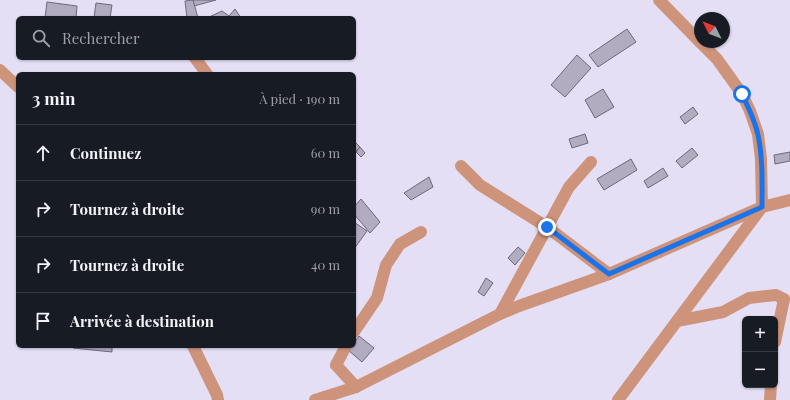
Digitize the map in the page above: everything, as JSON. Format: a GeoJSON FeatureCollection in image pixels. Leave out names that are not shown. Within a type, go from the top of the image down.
{"type":"FeatureCollection","features":[{"type":"Feature","properties":{"kind":"street"},"geometry":{"type":"LineString","coordinates":[[659,0],[694,36]]}},
{"type":"Feature","properties":{"kind":"street"},"geometry":{"type":"LineString","coordinates":[[618,400],[762,207],[761,158],[758,134],[750,111],[742,94],[717,59],[706,48]]}},
{"type":"Feature","properties":{"kind":"street"},"geometry":{"type":"LineString","coordinates":[[196,60],[206,72]]}},
{"type":"Feature","properties":{"kind":"street"},"geometry":{"type":"LineString","coordinates":[[0,70],[16,85]]}},
{"type":"Feature","properties":{"kind":"street"},"geometry":{"type":"LineString","coordinates":[[500,314],[569,187],[591,162]]}},
{"type":"Feature","properties":{"kind":"street"},"geometry":{"type":"LineString","coordinates":[[461,166],[480,184],[547,227],[609,274]]}},
{"type":"Feature","properties":{"kind":"street"},"geometry":{"type":"LineString","coordinates":[[315,400],[356,387],[500,314],[519,306],[609,274],[762,207],[790,200]]}},
{"type":"Feature","properties":{"kind":"street"},"geometry":{"type":"LineString","coordinates":[[356,329],[377,298],[386,265],[400,244],[421,232]]}},
{"type":"Feature","properties":{"kind":"street"},"geometry":{"type":"LineString","coordinates":[[677,321],[723,312],[749,298],[776,295],[784,299],[778,328]]}},
{"type":"Feature","properties":{"kind":"street"},"geometry":{"type":"LineString","coordinates":[[195,348],[218,400]]}},
{"type":"Feature","properties":{"kind":"street"},"geometry":{"type":"LineString","coordinates":[[345,348],[336,365],[356,387]]}},
{"type":"Feature","properties":{"kind":"street"},"geometry":{"type":"LineString","coordinates":[[770,400],[771,388]]}},
{"type":"Feature","properties":{"kind":"building"},"geometry":{"type":"Polygon","coordinates":[[[193,0],[216,0],[194,6],[193,0]]]}},
{"type":"Feature","properties":{"kind":"building"},"geometry":{"type":"Polygon","coordinates":[[[193,0],[197,16],[187,16],[185,1],[193,0]]]}},
{"type":"Feature","properties":{"kind":"building"},"geometry":{"type":"Polygon","coordinates":[[[47,2],[77,6],[76,16],[45,16],[47,2]]]}},
{"type":"Feature","properties":{"kind":"building"},"geometry":{"type":"Polygon","coordinates":[[[96,3],[112,5],[110,16],[94,16],[96,3]]]}},
{"type":"Feature","properties":{"kind":"building"},"geometry":{"type":"Polygon","coordinates":[[[235,9],[240,16],[229,16],[235,9]]]}},
{"type":"Feature","properties":{"kind":"building"},"geometry":{"type":"Polygon","coordinates":[[[222,11],[229,16],[211,16],[222,11]]]}},
{"type":"Feature","properties":{"kind":"building"},"geometry":{"type":"Polygon","coordinates":[[[627,29],[636,42],[598,67],[589,55],[627,29]]]}},
{"type":"Feature","properties":{"kind":"building"},"geometry":{"type":"Polygon","coordinates":[[[577,55],[591,68],[565,97],[551,85],[577,55]]]}},
{"type":"Feature","properties":{"kind":"building"},"geometry":{"type":"Polygon","coordinates":[[[603,89],[614,107],[595,118],[585,100],[603,89]]]}},
{"type":"Feature","properties":{"kind":"building"},"geometry":{"type":"Polygon","coordinates":[[[693,107],[698,114],[685,124],[680,117],[693,107]]]}},
{"type":"Feature","properties":{"kind":"building"},"geometry":{"type":"Polygon","coordinates":[[[585,134],[588,143],[572,148],[569,139],[585,134]]]}},
{"type":"Feature","properties":{"kind":"building"},"geometry":{"type":"Polygon","coordinates":[[[356,143],[360,147],[356,151],[356,143]]]}},
{"type":"Feature","properties":{"kind":"building"},"geometry":{"type":"Polygon","coordinates":[[[360,147],[365,153],[361,157],[356,152],[360,147]]]}},
{"type":"Feature","properties":{"kind":"building"},"geometry":{"type":"Polygon","coordinates":[[[692,148],[698,155],[682,168],[676,161],[692,148]]]}},
{"type":"Feature","properties":{"kind":"building"},"geometry":{"type":"Polygon","coordinates":[[[790,152],[790,161],[775,164],[774,155],[790,152]]]}},
{"type":"Feature","properties":{"kind":"building"},"geometry":{"type":"Polygon","coordinates":[[[631,159],[637,170],[604,190],[597,179],[631,159]]]}},
{"type":"Feature","properties":{"kind":"building"},"geometry":{"type":"Polygon","coordinates":[[[663,168],[668,176],[648,188],[644,181],[663,168]]]}},
{"type":"Feature","properties":{"kind":"building"},"geometry":{"type":"Polygon","coordinates":[[[429,177],[433,187],[411,200],[404,193],[429,177]]]}},
{"type":"Feature","properties":{"kind":"building"},"geometry":{"type":"Polygon","coordinates":[[[361,199],[380,222],[370,233],[356,216],[356,205],[361,199]]]}},
{"type":"Feature","properties":{"kind":"building"},"geometry":{"type":"Polygon","coordinates":[[[356,223],[367,231],[356,246],[356,223]]]}},
{"type":"Feature","properties":{"kind":"building"},"geometry":{"type":"Polygon","coordinates":[[[518,247],[525,253],[515,265],[508,258],[518,247]]]}},
{"type":"Feature","properties":{"kind":"building"},"geometry":{"type":"Polygon","coordinates":[[[486,278],[493,283],[484,296],[478,292],[486,278]]]}},
{"type":"Feature","properties":{"kind":"building"},"geometry":{"type":"Polygon","coordinates":[[[359,336],[374,348],[362,362],[348,350],[350,348],[356,348],[356,340],[359,336]]]}},
{"type":"Feature","properties":{"kind":"building"},"geometry":{"type":"Polygon","coordinates":[[[73,348],[112,348],[112,352],[73,348]]]}},
{"type":"Feature","properties":{"kind":"route"},"geometry":{"type":"LineString","coordinates":[[547,227],[609,274],[762,207],[761,158],[758,134],[742,94]]}}]}
